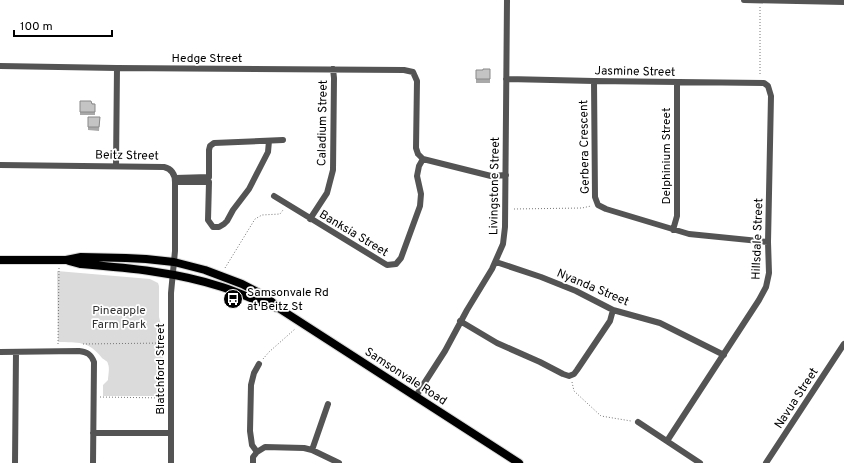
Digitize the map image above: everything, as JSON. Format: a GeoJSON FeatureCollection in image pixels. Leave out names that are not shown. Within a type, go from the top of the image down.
{"type":"FeatureCollection","features":[{"type":"Feature","properties":{"kind":"main road","name":"Samsonvale Road"},"geometry":{"type":"LineString","coordinates":[[0,260],[66,260],[81,257],[146,259],[174,262],[217,274],[242,284],[265,296],[280,309],[518,463]]}},
{"type":"Feature","properties":{"kind":"main road","name":"Samsonvale Road"},"geometry":{"type":"LineString","coordinates":[[66,260],[80,264],[189,278],[223,287],[261,303],[280,309]]}},
{"type":"Feature","properties":{"kind":"street","name":"Livingstone Street"},"geometry":{"type":"LineString","coordinates":[[416,396],[445,351],[466,310],[492,269],[503,244],[505,227],[506,175],[507,0]]}},
{"type":"Feature","properties":{"kind":"street"},"geometry":{"type":"LineString","coordinates":[[744,0],[844,2]]}},
{"type":"Feature","properties":{"kind":"street","name":"Hedge Street"},"geometry":{"type":"LineString","coordinates":[[0,66],[404,70],[413,72],[417,81],[416,148],[418,154],[423,159]]}},
{"type":"Feature","properties":{"kind":"street"},"geometry":{"type":"LineString","coordinates":[[116,166],[117,68]]}},
{"type":"Feature","properties":{"kind":"street","name":"Caladium Street"},"geometry":{"type":"LineString","coordinates":[[310,219],[327,193],[333,170],[333,70]]}},
{"type":"Feature","properties":{"kind":"street","name":"Jasmine Street"},"geometry":{"type":"LineString","coordinates":[[506,79],[677,82],[762,80]]}},
{"type":"Feature","properties":{"kind":"street","name":"Hillsdale Street"},"geometry":{"type":"LineString","coordinates":[[667,441],[760,300],[766,287],[769,273],[768,242],[771,96],[768,86],[762,80]]}},
{"type":"Feature","properties":{"kind":"street","name":"Gerbera Crescent"},"geometry":{"type":"LineString","coordinates":[[594,81],[595,197],[598,205],[606,209],[689,234],[768,242]]}},
{"type":"Feature","properties":{"kind":"street","name":"Delphinium Street"},"geometry":{"type":"LineString","coordinates":[[673,230],[677,216],[677,82]]}},
{"type":"Feature","properties":{"kind":"street"},"geometry":{"type":"LineString","coordinates":[[175,180],[209,177],[209,150],[210,146],[214,143],[283,140]]}},
{"type":"Feature","properties":{"kind":"street"},"geometry":{"type":"LineString","coordinates":[[175,180],[209,182],[208,220],[213,227],[219,227],[227,221],[233,210],[249,189],[268,152],[269,141]]}},
{"type":"Feature","properties":{"kind":"street"},"geometry":{"type":"LineString","coordinates":[[423,159],[491,176],[506,175]]}},
{"type":"Feature","properties":{"kind":"street","name":"Banksia Street"},"geometry":{"type":"LineString","coordinates":[[274,196],[387,265],[396,264],[401,258],[420,206],[421,194],[417,176],[419,166],[423,159]]}},
{"type":"Feature","properties":{"kind":"street","name":"Beitz Street"},"geometry":{"type":"LineString","coordinates":[[0,165],[164,167],[172,171],[175,180]]}},
{"type":"Feature","properties":{"kind":"street"},"geometry":{"type":"LineString","coordinates":[[172,275],[174,262],[175,180]]}},
{"type":"Feature","properties":{"kind":"street","name":"Nyanda Street"},"geometry":{"type":"LineString","coordinates":[[496,262],[541,277],[576,291],[613,310],[660,323],[724,354]]}},
{"type":"Feature","properties":{"kind":"street","name":"Blatchford Street"},"geometry":{"type":"LineString","coordinates":[[171,463],[172,275]]}},
{"type":"Feature","properties":{"kind":"street"},"geometry":{"type":"LineString","coordinates":[[460,321],[497,343],[569,376],[574,374],[577,370],[610,321],[613,310]]}},
{"type":"Feature","properties":{"kind":"street","name":"Navua Street"},"geometry":{"type":"LineString","coordinates":[[766,463],[844,344]]}},
{"type":"Feature","properties":{"kind":"street"},"geometry":{"type":"LineString","coordinates":[[0,352],[79,351],[85,352],[92,357],[94,362],[93,463]]}},
{"type":"Feature","properties":{"kind":"street"},"geometry":{"type":"LineString","coordinates":[[15,463],[16,352]]}},
{"type":"Feature","properties":{"kind":"street"},"geometry":{"type":"LineString","coordinates":[[257,452],[252,445],[250,432],[251,385],[254,373],[259,364]]}},
{"type":"Feature","properties":{"kind":"street"},"geometry":{"type":"LineString","coordinates":[[312,450],[328,404]]}},
{"type":"Feature","properties":{"kind":"street"},"geometry":{"type":"LineString","coordinates":[[638,422],[700,463]]}},
{"type":"Feature","properties":{"kind":"street"},"geometry":{"type":"LineString","coordinates":[[94,433],[171,433]]}},
{"type":"Feature","properties":{"kind":"street"},"geometry":{"type":"LineString","coordinates":[[253,463],[253,457],[257,452],[265,447],[296,447],[312,450],[339,463]]}},
{"type":"Feature","properties":{"kind":"path"},"geometry":{"type":"LineString","coordinates":[[760,7],[760,73],[762,80]]}},
{"type":"Feature","properties":{"kind":"path"},"geometry":{"type":"LineString","coordinates":[[225,268],[255,219],[262,215],[280,214],[287,204]]}},
{"type":"Feature","properties":{"kind":"path"},"geometry":{"type":"LineString","coordinates":[[514,209],[582,208],[598,205]]}},
{"type":"Feature","properties":{"kind":"path"},"geometry":{"type":"LineString","coordinates":[[58,345],[59,268]]}},
{"type":"Feature","properties":{"kind":"path"},"geometry":{"type":"LineString","coordinates":[[259,364],[269,352],[295,329]]}},
{"type":"Feature","properties":{"kind":"path"},"geometry":{"type":"LineString","coordinates":[[84,344],[165,343]]}},
{"type":"Feature","properties":{"kind":"path"},"geometry":{"type":"LineString","coordinates":[[569,376],[574,391],[601,416],[638,422]]}},
{"type":"Feature","properties":{"kind":"path"},"geometry":{"type":"LineString","coordinates":[[412,385],[419,379]]}},
{"type":"Feature","properties":{"kind":"path"},"geometry":{"type":"LineString","coordinates":[[100,397],[165,398]]}},
{"type":"Feature","properties":{"kind":"green space","name":"Pineapple Farm Park"},"geometry":{"type":"Polygon","coordinates":[[[57,271],[150,279],[158,283],[159,317],[163,333],[163,396],[103,396],[103,385],[108,380],[109,368],[107,362],[87,345],[58,342],[57,271]]]}},
{"type":"Feature","properties":{"kind":"building"},"geometry":{"type":"Polygon","coordinates":[[[490,69],[490,79],[476,79],[476,70],[490,69]]]}},
{"type":"Feature","properties":{"kind":"building"},"geometry":{"type":"Polygon","coordinates":[[[80,101],[91,101],[92,104],[95,104],[95,112],[80,112],[80,101]]]}},
{"type":"Feature","properties":{"kind":"building"},"geometry":{"type":"Polygon","coordinates":[[[88,117],[100,117],[99,127],[88,127],[88,117]]]}},
{"type":"Feature","properties":{"kind":"place","name":"Samsonvale Rd at Beitz St"},"geometry":{"type":"Point","coordinates":[233,299]}}]}
